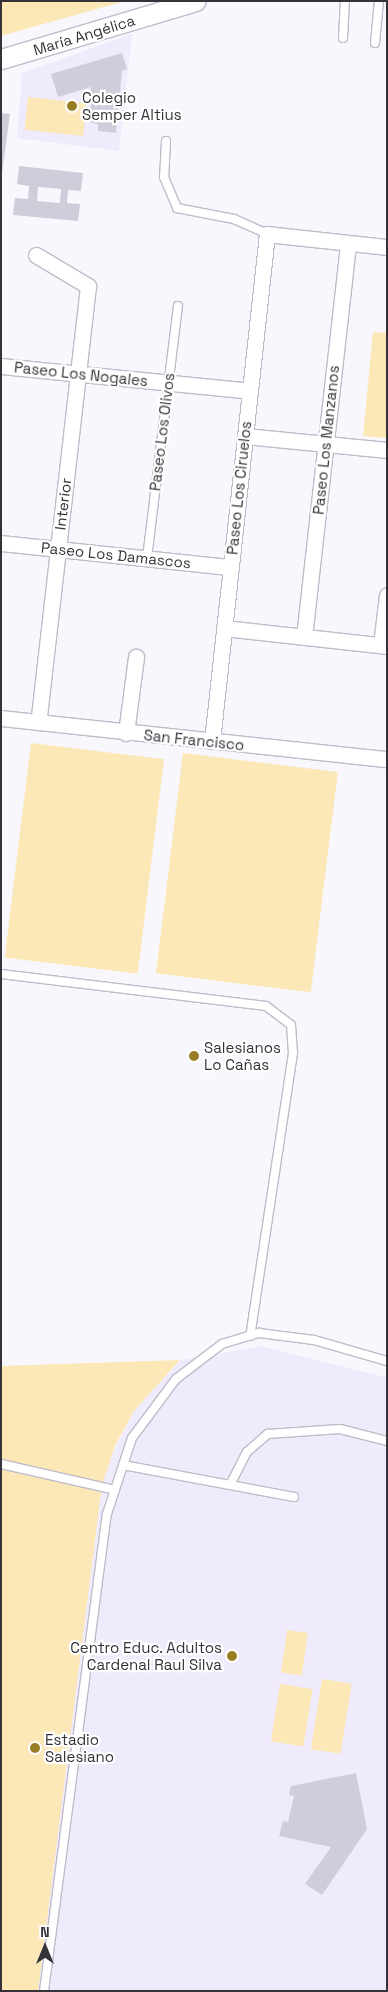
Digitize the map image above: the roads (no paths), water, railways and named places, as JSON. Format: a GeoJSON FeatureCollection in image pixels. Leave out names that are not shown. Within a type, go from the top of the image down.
{"type":"FeatureCollection","features":[{"type":"Feature","properties":{"kind":"street","name":"María Angélica"},"geometry":{"type":"LineString","coordinates":[[1,59],[196,1]]}},
{"type":"Feature","properties":{"kind":"street"},"geometry":{"type":"LineString","coordinates":[[267,234],[387,247]]}},
{"type":"Feature","properties":{"kind":"street","name":"Paseo Los Ciruelos"},"geometry":{"type":"LineString","coordinates":[[212,742],[267,234]]}},
{"type":"Feature","properties":{"kind":"street","name":"Paseo Los Manzanos"},"geometry":{"type":"LineString","coordinates":[[304,637],[348,243]]}},
{"type":"Feature","properties":{"kind":"street","name":"Interior"},"geometry":{"type":"LineString","coordinates":[[36,255],[88,286],[38,722]]}},
{"type":"Feature","properties":{"kind":"street","name":"Paseo Los Nogales"},"geometry":{"type":"LineString","coordinates":[[1,366],[250,391]]}},
{"type":"Feature","properties":{"kind":"street"},"geometry":{"type":"LineString","coordinates":[[245,436],[387,450]]}},
{"type":"Feature","properties":{"kind":"street","name":"Paseo Los Damascos"},"geometry":{"type":"LineString","coordinates":[[1,543],[231,567]]}},
{"type":"Feature","properties":{"kind":"street"},"geometry":{"type":"LineString","coordinates":[[224,628],[384,645],[387,595]]}},
{"type":"Feature","properties":{"kind":"street"},"geometry":{"type":"LineString","coordinates":[[126,733],[136,657]]}},
{"type":"Feature","properties":{"kind":"street","name":"San Francisco"},"geometry":{"type":"LineString","coordinates":[[1,718],[126,733],[387,759]]}},
{"type":"Feature","properties":{"kind":"lane"},"geometry":{"type":"LineString","coordinates":[[344,38],[345,1]]}},
{"type":"Feature","properties":{"kind":"lane"},"geometry":{"type":"LineString","coordinates":[[375,43],[379,1]]}},
{"type":"Feature","properties":{"kind":"lane"},"geometry":{"type":"LineString","coordinates":[[166,141],[164,177],[177,208],[234,219],[267,234]]}},
{"type":"Feature","properties":{"kind":"lane","name":"Paseo Los Olivos"},"geometry":{"type":"LineString","coordinates":[[147,558],[178,306]]}},
{"type":"Feature","properties":{"kind":"lane"},"geometry":{"type":"LineString","coordinates":[[1,974],[266,1006],[291,1025],[293,1053],[250,1336]]}},
{"type":"Feature","properties":{"kind":"lane"},"geometry":{"type":"LineString","coordinates":[[44,1991],[107,1514],[132,1438],[176,1379],[222,1344],[259,1333],[314,1340],[387,1361]]}},
{"type":"Feature","properties":{"kind":"lane"},"geometry":{"type":"LineString","coordinates":[[231,1483],[247,1452],[268,1434],[340,1430],[387,1442]]}},
{"type":"Feature","properties":{"kind":"lane"},"geometry":{"type":"LineString","coordinates":[[1,1464],[115,1490]]}},
{"type":"Feature","properties":{"kind":"lane"},"geometry":{"type":"LineString","coordinates":[[123,1465],[231,1483],[294,1497]]}},
{"type":"Feature","properties":{"kind":"place","name":"Colegio Semper Altius"},"geometry":{"type":"Point","coordinates":[72,106]}},
{"type":"Feature","properties":{"kind":"place","name":"Salesianos Lo Cañas"},"geometry":{"type":"Point","coordinates":[194,1056]}},
{"type":"Feature","properties":{"kind":"place","name":"Centro Educ. Adultos Cardenal Raul Silva"},"geometry":{"type":"Point","coordinates":[232,1656]}},
{"type":"Feature","properties":{"kind":"place","name":"Estadio Salesiano"},"geometry":{"type":"Point","coordinates":[35,1748]}}]}
